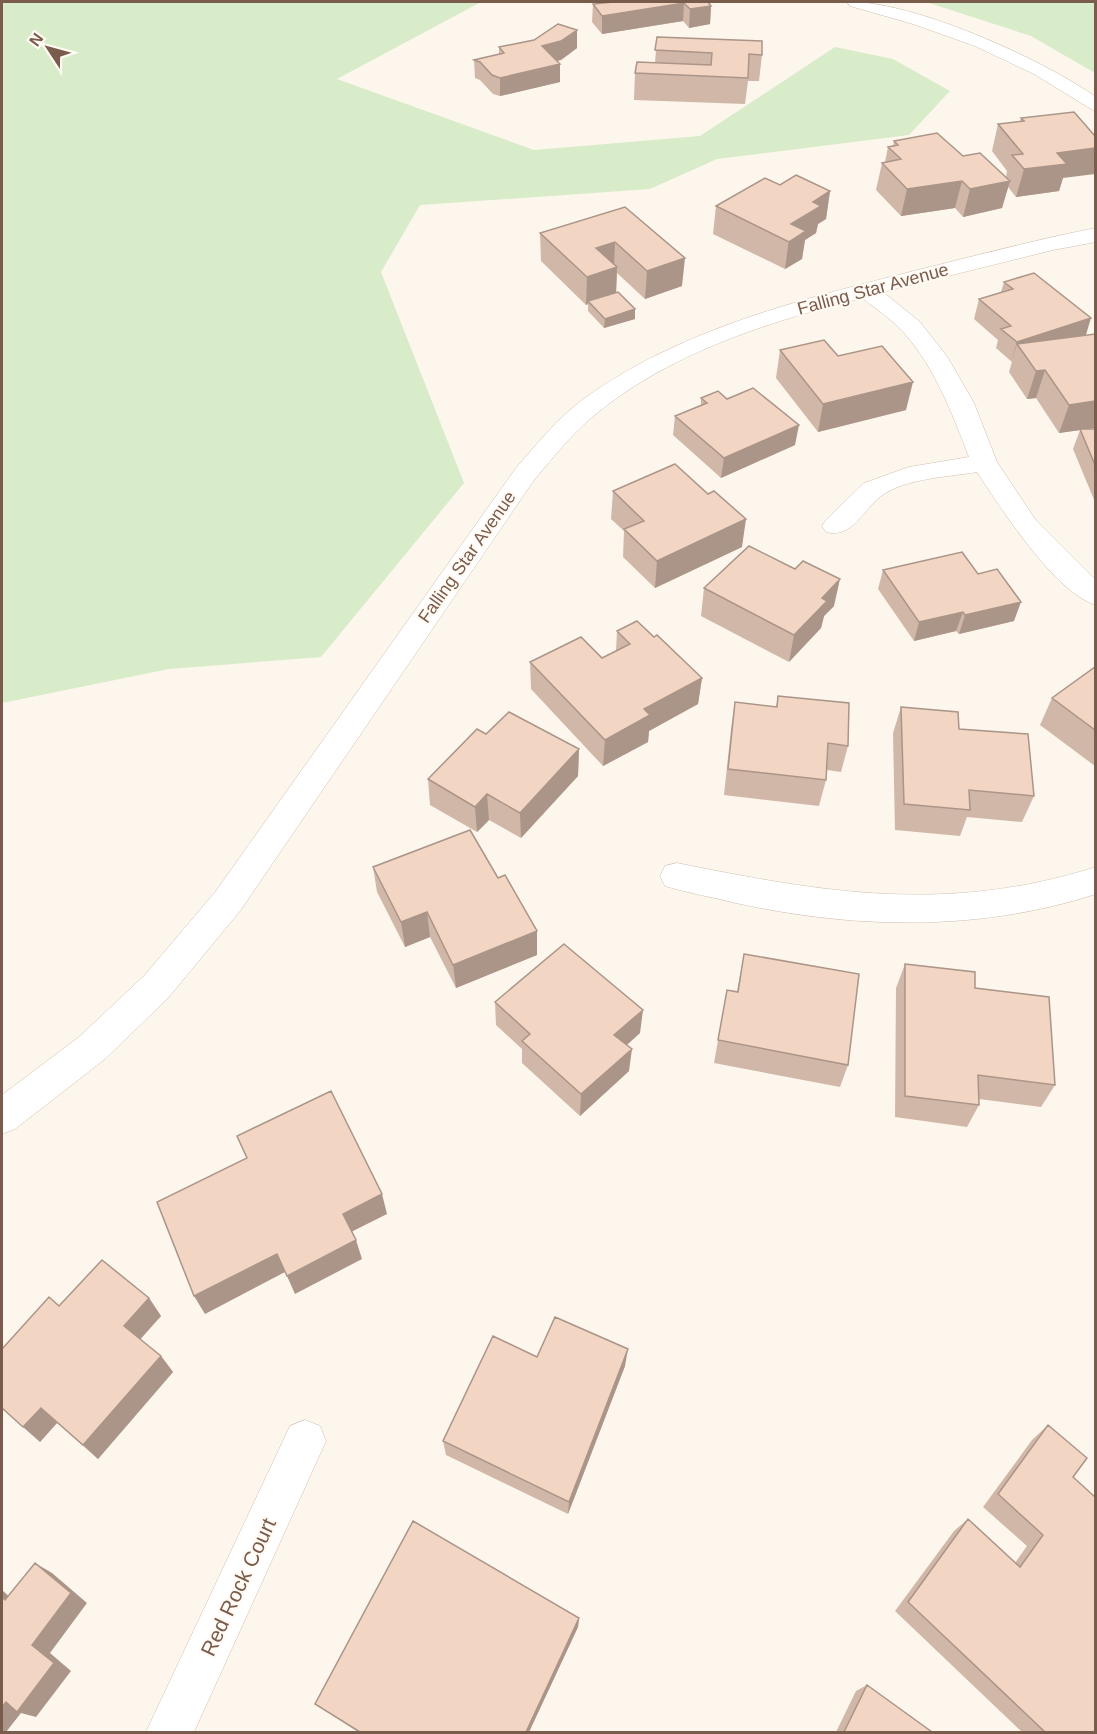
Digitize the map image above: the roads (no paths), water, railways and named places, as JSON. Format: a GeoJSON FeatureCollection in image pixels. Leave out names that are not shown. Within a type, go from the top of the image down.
{"type":"FeatureCollection","features":[{"type":"Feature","properties":{"kind":"street"},"geometry":{"type":"LineString","coordinates":[[856,2],[919,19],[973,38],[1041,70],[1095,106]]}},
{"type":"Feature","properties":{"kind":"street","name":"Falling Star Avenue"},"geometry":{"type":"LineString","coordinates":[[2,1117],[92,1048],[140,1002],[228,901],[525,474],[557,437],[590,406],[651,365],[712,336],[770,315],[1053,243],[1095,235]]}},
{"type":"Feature","properties":{"kind":"street"},"geometry":{"type":"LineString","coordinates":[[866,290],[912,327],[939,363],[961,403],[984,464],[1025,525],[1076,579],[1095,595]]}},
{"type":"Feature","properties":{"kind":"street"},"geometry":{"type":"LineString","coordinates":[[836,526],[873,489],[909,475],[984,464]]}},
{"type":"Feature","properties":{"kind":"street"},"geometry":{"type":"LineString","coordinates":[[677,876],[795,901],[900,909],[990,904],[1079,887],[1095,880]]}},
{"type":"Feature","properties":{"kind":"street","name":"Red Rock Court"},"geometry":{"type":"LineString","coordinates":[[170,1732],[305,1441]]}}]}
